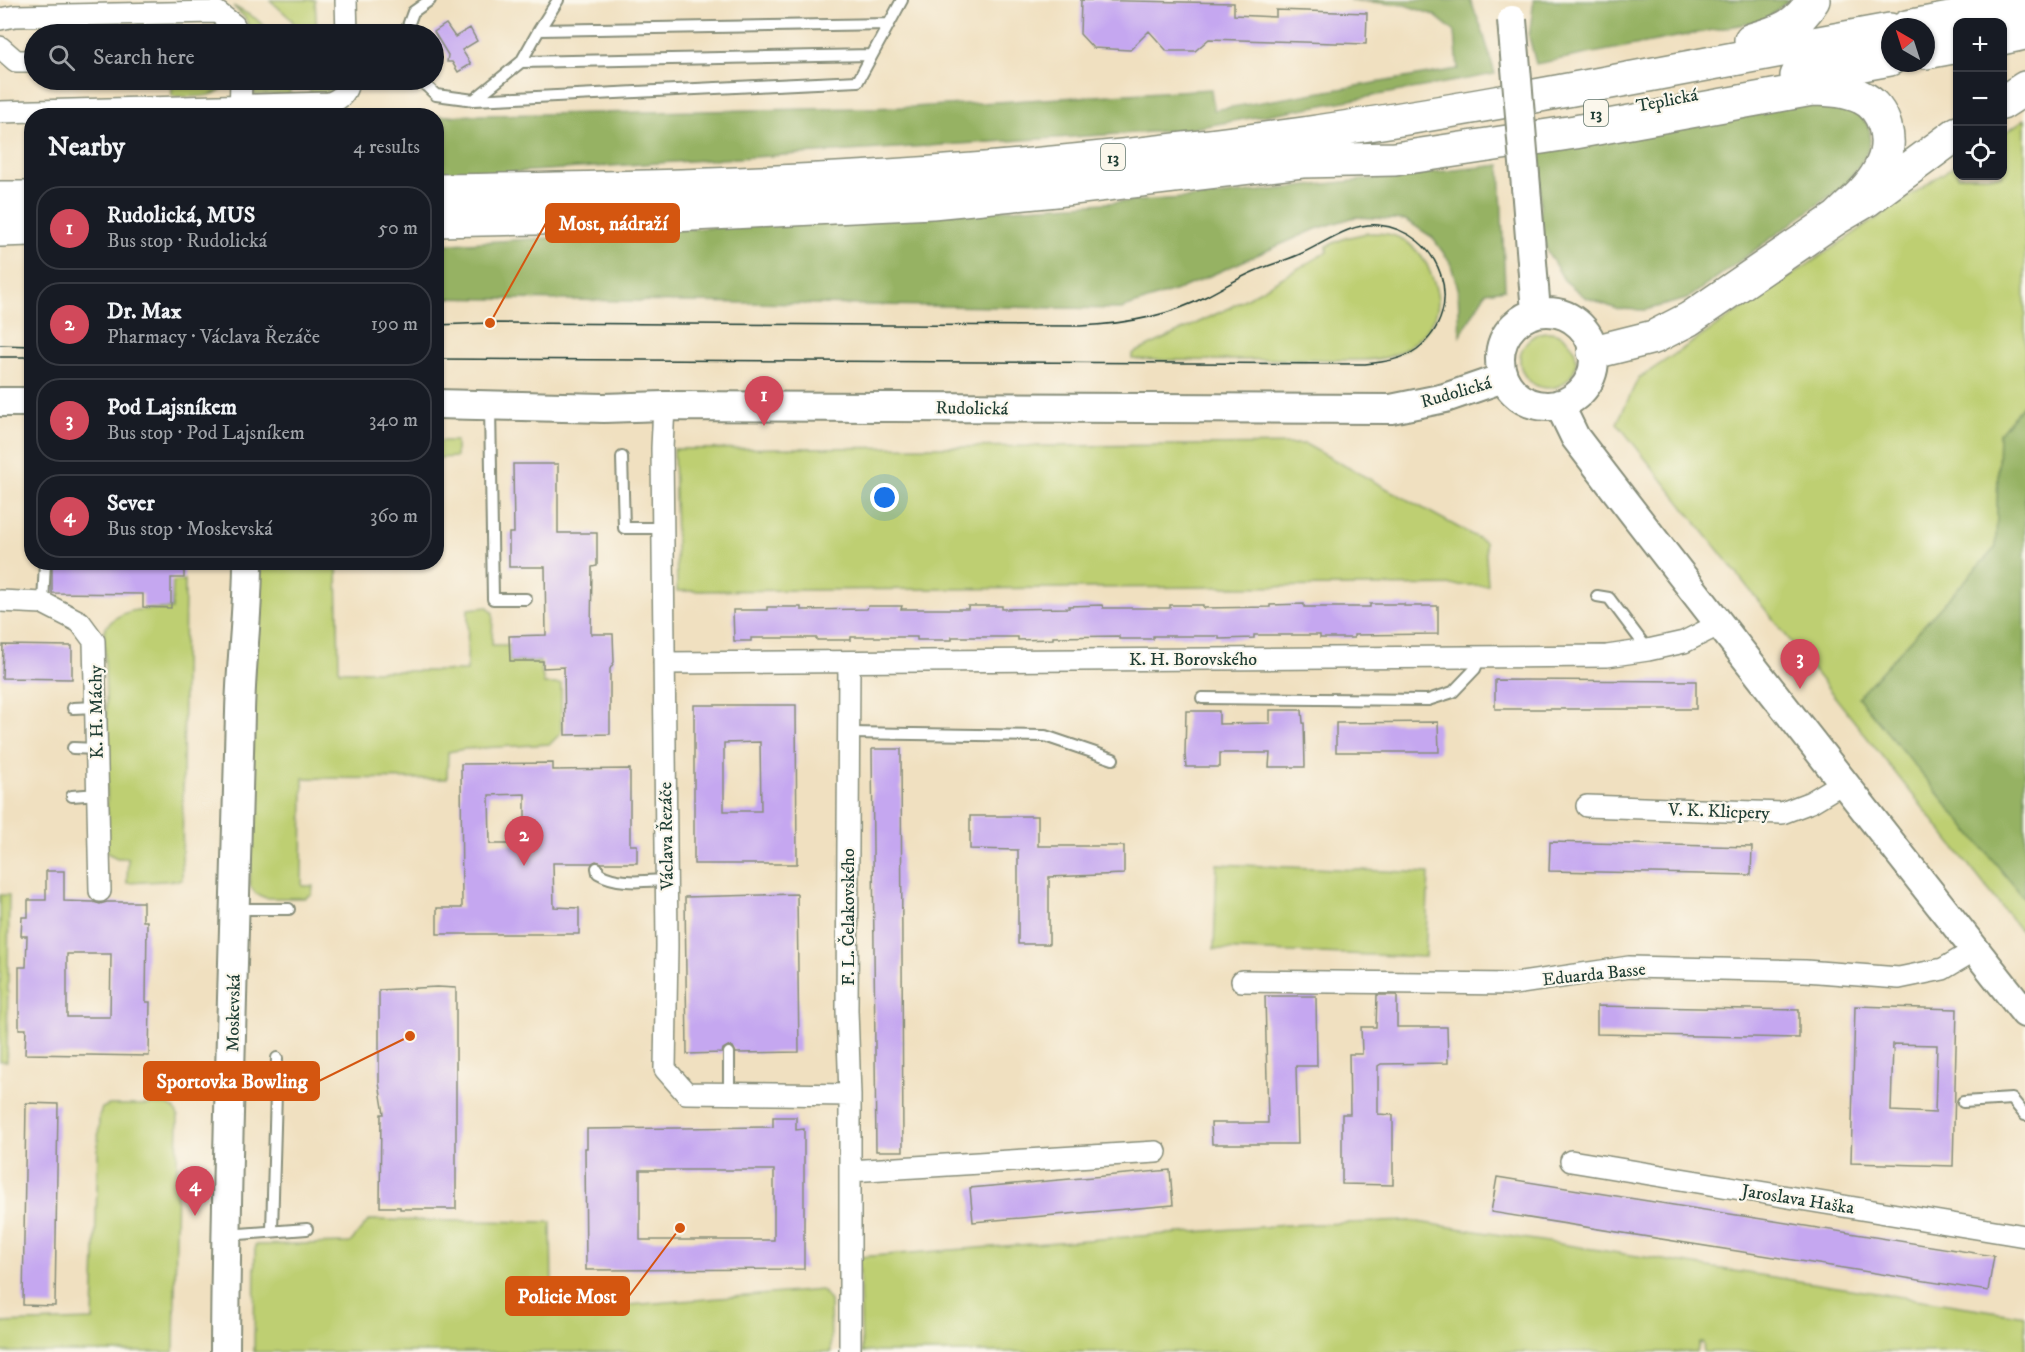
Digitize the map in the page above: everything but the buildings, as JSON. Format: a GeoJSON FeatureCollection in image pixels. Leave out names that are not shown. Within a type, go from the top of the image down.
{"type":"FeatureCollection","features":[{"type":"Feature","properties":{"kind":"highway"},"geometry":{"type":"LineString","coordinates":[[1303,148],[1409,104],[1752,40],[1781,31],[1797,21],[1805,13],[1812,0]]}},
{"type":"Feature","properties":{"kind":"highway"},"geometry":{"type":"LineString","coordinates":[[1935,22],[2025,5]]}},
{"type":"Feature","properties":{"kind":"highway","name":"13"},"geometry":{"type":"LineString","coordinates":[[444,220],[673,215],[932,202],[1067,189],[1303,148],[1411,117],[1881,32]]}},
{"type":"Feature","properties":{"kind":"highway"},"geometry":{"type":"LineString","coordinates":[[2007,37],[2025,33]]}},
{"type":"Feature","properties":{"kind":"highway"},"geometry":{"type":"LineString","coordinates":[[1935,50],[1953,47]]}},
{"type":"Feature","properties":{"kind":"highway","name":"Teplická"},"geometry":{"type":"LineString","coordinates":[[1303,148],[1597,113],[1881,61]]}},
{"type":"Feature","properties":{"kind":"highway"},"geometry":{"type":"LineString","coordinates":[[2007,100],[2025,88]]}},
{"type":"Feature","properties":{"kind":"highway"},"geometry":{"type":"LineString","coordinates":[[1303,148],[1368,160],[1427,156],[1812,89],[1835,89],[1864,98],[1877,110],[1887,134],[1887,150],[1883,164],[1874,179],[1838,217]]}},
{"type":"Feature","properties":{"kind":"highway"},"geometry":{"type":"LineString","coordinates":[[1594,352],[1654,337],[1679,325],[1838,217],[1867,200],[1953,137]]}},
{"type":"Feature","properties":{"kind":"highway","name":"13"},"geometry":{"type":"LineString","coordinates":[[444,191],[676,186],[820,180],[1303,148]]}},
{"type":"Feature","properties":{"kind":"highway"},"geometry":{"type":"LineString","coordinates":[[0,198],[24,198]]}},
{"type":"Feature","properties":{"kind":"highway"},"geometry":{"type":"LineString","coordinates":[[0,230],[24,229]]}},
{"type":"Feature","properties":{"kind":"street"},"geometry":{"type":"LineString","coordinates":[[346,0],[347,24]]}},
{"type":"Feature","properties":{"kind":"street"},"geometry":{"type":"LineString","coordinates":[[1512,10],[1536,312]]}},
{"type":"Feature","properties":{"kind":"street"},"geometry":{"type":"LineString","coordinates":[[0,19],[15,16],[217,12],[233,24]]}},
{"type":"Feature","properties":{"kind":"street"},"geometry":{"type":"LineString","coordinates":[[0,47],[16,61],[24,61]]}},
{"type":"Feature","properties":{"kind":"street"},"geometry":{"type":"LineString","coordinates":[[240,108],[241,90]]}},
{"type":"Feature","properties":{"kind":"street"},"geometry":{"type":"LineString","coordinates":[[273,108],[329,103],[338,100],[346,90]]}},
{"type":"Feature","properties":{"kind":"street"},"geometry":{"type":"LineString","coordinates":[[123,108],[184,106],[206,108]]}},
{"type":"Feature","properties":{"kind":"street"},"geometry":{"type":"LineString","coordinates":[[0,112],[24,111]]}},
{"type":"Feature","properties":{"kind":"street"},"geometry":{"type":"LineString","coordinates":[[1551,311],[1567,315],[1580,324],[1589,337],[1594,352],[1592,372],[1582,390],[1572,399],[1546,406],[1533,404],[1510,390],[1499,364],[1504,338],[1512,326],[1536,312],[1551,311]]}},
{"type":"Feature","properties":{"kind":"street","name":"Rudolická"},"geometry":{"type":"LineString","coordinates":[[444,404],[604,408],[664,406],[1390,409],[1445,398],[1503,378]]}},
{"type":"Feature","properties":{"kind":"street"},"geometry":{"type":"LineString","coordinates":[[0,402],[24,402]]}},
{"type":"Feature","properties":{"kind":"street"},"geometry":{"type":"LineString","coordinates":[[1559,404],[1575,437],[1718,625],[2025,1013]]}},
{"type":"Feature","properties":{"kind":"street","name":"Václava Řezáče"},"geometry":{"type":"LineString","coordinates":[[664,406],[665,1069],[686,1094],[850,1095]]}},
{"type":"Feature","properties":{"kind":"street","name":"Moskevská"},"geometry":{"type":"LineString","coordinates":[[230,570],[240,710]]}},
{"type":"Feature","properties":{"kind":"street","name":"Moskevská"},"geometry":{"type":"LineString","coordinates":[[225,1352],[234,909],[240,710],[248,603],[248,570]]}},
{"type":"Feature","properties":{"kind":"street","name":"K. H. Máchy"},"geometry":{"type":"LineString","coordinates":[[0,601],[43,603],[80,622],[94,641],[100,891]]}},
{"type":"Feature","properties":{"kind":"street","name":"K. H. Borovského"},"geometry":{"type":"LineString","coordinates":[[664,663],[1607,656],[1684,642],[1718,625]]}},
{"type":"Feature","properties":{"kind":"street","name":"F. L. Čelakovského"},"geometry":{"type":"LineString","coordinates":[[849,662],[847,1010],[850,1095],[850,1352]]}},
{"type":"Feature","properties":{"kind":"street","name":"V. K. Klicpery"},"geometry":{"type":"LineString","coordinates":[[1587,806],[1782,813],[1811,802],[1844,782]]}},
{"type":"Feature","properties":{"kind":"street","name":"Eduarda Basse"},"geometry":{"type":"LineString","coordinates":[[1242,981],[1514,984],[1629,967],[1805,971],[1899,978],[1942,969],[1975,950]]}},
{"type":"Feature","properties":{"kind":"street"},"geometry":{"type":"LineString","coordinates":[[850,1171],[1156,1152]]}},
{"type":"Feature","properties":{"kind":"street","name":"Jaroslava Haška"},"geometry":{"type":"LineString","coordinates":[[1571,1161],[2025,1236]]}},
{"type":"Feature","properties":{"kind":"lane"},"geometry":{"type":"LineString","coordinates":[[409,24],[414,12],[430,0]]}},
{"type":"Feature","properties":{"kind":"lane"},"geometry":{"type":"LineString","coordinates":[[474,100],[521,62],[558,0]]}},
{"type":"Feature","properties":{"kind":"lane"},"geometry":{"type":"LineString","coordinates":[[431,90],[436,95],[474,100],[858,81],[902,0]]}},
{"type":"Feature","properties":{"kind":"lane"},"geometry":{"type":"LineString","coordinates":[[539,30],[889,24]]}},
{"type":"Feature","properties":{"kind":"lane"},"geometry":{"type":"LineString","coordinates":[[521,62],[872,55]]}},
{"type":"Feature","properties":{"kind":"lane"},"geometry":{"type":"LineString","coordinates":[[490,405],[493,599],[526,599]]}},
{"type":"Feature","properties":{"kind":"lane"},"geometry":{"type":"LineString","coordinates":[[622,457],[624,528],[663,528]]}},
{"type":"Feature","properties":{"kind":"lane"},"geometry":{"type":"LineString","coordinates":[[43,603],[45,570]]}},
{"type":"Feature","properties":{"kind":"lane"},"geometry":{"type":"LineString","coordinates":[[1597,596],[1609,598],[1648,650]]}},
{"type":"Feature","properties":{"kind":"lane"},"geometry":{"type":"LineString","coordinates":[[1202,698],[1428,700],[1453,692],[1475,669],[1480,657]]}},
{"type":"Feature","properties":{"kind":"lane"},"geometry":{"type":"LineString","coordinates":[[73,708],[96,707]]}},
{"type":"Feature","properties":{"kind":"lane"},"geometry":{"type":"LineString","coordinates":[[849,733],[1045,736],[1113,759]]}},
{"type":"Feature","properties":{"kind":"lane"},"geometry":{"type":"LineString","coordinates":[[73,748],[96,748]]}},
{"type":"Feature","properties":{"kind":"lane"},"geometry":{"type":"LineString","coordinates":[[72,796],[98,794]]}},
{"type":"Feature","properties":{"kind":"lane"},"geometry":{"type":"LineString","coordinates":[[597,868],[598,873],[616,880],[666,880]]}},
{"type":"Feature","properties":{"kind":"lane"},"geometry":{"type":"LineString","coordinates":[[234,909],[290,909]]}},
{"type":"Feature","properties":{"kind":"lane"},"geometry":{"type":"LineString","coordinates":[[729,1053],[729,1093]]}},
{"type":"Feature","properties":{"kind":"lane"},"geometry":{"type":"LineString","coordinates":[[272,1230],[277,1058]]}},
{"type":"Feature","properties":{"kind":"lane"},"geometry":{"type":"LineString","coordinates":[[1963,1102],[2012,1099],[2025,1115]]}},
{"type":"Feature","properties":{"kind":"lane"},"geometry":{"type":"LineString","coordinates":[[226,1235],[307,1228]]}},
{"type":"Feature","properties":{"kind":"green space"},"geometry":{"type":"Polygon","coordinates":[[[270,0],[315,0],[316,24],[294,24],[270,0]]]}},
{"type":"Feature","properties":{"kind":"green space"},"geometry":{"type":"Polygon","coordinates":[[[1349,0],[1470,0],[1482,29],[1495,74],[1183,130],[444,177],[444,116],[913,107],[1211,89],[1214,110],[1458,69],[1455,32],[1434,15],[1405,5],[1349,0]]]}},
{"type":"Feature","properties":{"kind":"green space"},"geometry":{"type":"Polygon","coordinates":[[[1534,0],[1789,0],[1765,20],[1536,64],[1529,37],[1534,0]]]}},
{"type":"Feature","properties":{"kind":"green space"},"geometry":{"type":"Polygon","coordinates":[[[233,6],[262,24],[248,24],[233,6]]]}},
{"type":"Feature","properties":{"kind":"green space"},"geometry":{"type":"Polygon","coordinates":[[[172,90],[220,90],[204,96],[172,96],[172,90]]]}},
{"type":"Feature","properties":{"kind":"green space"},"geometry":{"type":"Polygon","coordinates":[[[254,90],[290,90],[290,95],[254,95],[254,90]]]}},
{"type":"Feature","properties":{"kind":"green space"},"geometry":{"type":"Polygon","coordinates":[[[310,90],[334,90],[327,93],[310,93],[310,90]]]}},
{"type":"Feature","properties":{"kind":"green space"},"geometry":{"type":"Polygon","coordinates":[[[1813,102],[1846,105],[1865,121],[1870,130],[1870,139],[1868,149],[1858,168],[1845,185],[1687,299],[1645,310],[1617,309],[1585,297],[1564,280],[1547,251],[1540,226],[1540,145],[1813,102]]]}},
{"type":"Feature","properties":{"kind":"green space"},"geometry":{"type":"Polygon","coordinates":[[[2025,119],[2025,402],[1999,434],[1996,547],[1858,697],[2025,899],[2025,936],[1617,423],[1638,379],[1953,167],[1953,180],[2007,180],[2007,131],[2025,119]]]}},
{"type":"Feature","properties":{"kind":"green space"},"geometry":{"type":"Polygon","coordinates":[[[1500,165],[1505,289],[1486,292],[1460,336],[1458,288],[1450,262],[1432,237],[1406,220],[1355,217],[1316,229],[1180,289],[1121,309],[444,298],[444,245],[1216,196],[1500,165]]]}},
{"type":"Feature","properties":{"kind":"green space"},"geometry":{"type":"Polygon","coordinates":[[[1367,233],[1394,236],[1410,244],[1427,265],[1435,287],[1438,300],[1434,318],[1423,334],[1399,352],[1383,358],[1360,360],[1132,359],[1132,354],[1231,307],[1327,252],[1327,246],[1345,238],[1367,233]]]}},
{"type":"Feature","properties":{"kind":"green space"},"geometry":{"type":"Polygon","coordinates":[[[1548,332],[1559,334],[1568,340],[1574,349],[1576,360],[1574,371],[1568,380],[1559,386],[1548,388],[1537,386],[1528,380],[1522,371],[1520,360],[1522,349],[1528,340],[1537,334],[1548,332]]]}},
{"type":"Feature","properties":{"kind":"green space"},"geometry":{"type":"Polygon","coordinates":[[[2025,402],[2025,899],[1858,697],[1996,547],[1999,434],[2025,402]]]}},
{"type":"Feature","properties":{"kind":"green space"},"geometry":{"type":"Polygon","coordinates":[[[444,441],[456,441],[456,457],[444,458],[444,441]]]}},
{"type":"Feature","properties":{"kind":"green space"},"geometry":{"type":"Polygon","coordinates":[[[1305,444],[1485,542],[1488,585],[677,591],[674,449],[1305,444]]]}},
{"type":"Feature","properties":{"kind":"green space"},"geometry":{"type":"Polygon","coordinates":[[[260,570],[337,570],[339,671],[467,671],[468,609],[488,607],[493,613],[492,645],[510,645],[510,661],[540,662],[544,684],[561,684],[561,733],[550,744],[448,752],[447,779],[303,778],[302,886],[313,886],[312,894],[305,898],[266,898],[256,894],[250,886],[253,632],[260,570]]]}},
{"type":"Feature","properties":{"kind":"green space"},"geometry":{"type":"Polygon","coordinates":[[[185,580],[182,880],[127,883],[128,858],[117,858],[107,853],[104,630],[110,622],[134,610],[172,609],[173,582],[185,580]]]}},
{"type":"Feature","properties":{"kind":"green space"},"geometry":{"type":"Polygon","coordinates":[[[1217,864],[1429,873],[1425,957],[1214,949],[1217,864]]]}},
{"type":"Feature","properties":{"kind":"green space"},"geometry":{"type":"Polygon","coordinates":[[[0,895],[9,895],[7,1061],[0,1061],[0,895]]]}},
{"type":"Feature","properties":{"kind":"green space"},"geometry":{"type":"Polygon","coordinates":[[[109,1105],[168,1105],[175,1109],[178,1116],[174,1352],[0,1352],[0,1323],[93,1320],[99,1116],[102,1108],[109,1105]]]}},
{"type":"Feature","properties":{"kind":"green space"},"geometry":{"type":"Polygon","coordinates":[[[369,1220],[551,1222],[552,1295],[565,1310],[822,1290],[830,1301],[831,1352],[254,1352],[255,1245],[350,1243],[369,1220]]]}},
{"type":"Feature","properties":{"kind":"green space"},"geometry":{"type":"Polygon","coordinates":[[[1411,1221],[2025,1316],[2025,1352],[1704,1352],[1703,1343],[1699,1343],[1697,1352],[862,1352],[859,1257],[1288,1225],[1411,1221]]]}},
{"type":"Feature","properties":{"kind":"tram line"},"geometry":{"type":"LineString","coordinates":[[444,325],[1080,326],[1113,323],[1145,318],[1177,309],[1260,269],[1298,255],[1346,231],[1367,225],[1400,230],[1418,241],[1432,256],[1441,274],[1444,294],[1442,314],[1433,332],[1417,349],[1399,358],[1365,364],[444,359]]}},
{"type":"Feature","properties":{"kind":"tram line"},"geometry":{"type":"LineString","coordinates":[[0,345],[24,346]]}},
{"type":"Feature","properties":{"kind":"tram line"},"geometry":{"type":"LineString","coordinates":[[0,357],[24,357]]}},
{"type":"Feature","properties":{"kind":"place","name":"Most, nádraží"},"geometry":{"type":"Point","coordinates":[490,323]}},
{"type":"Feature","properties":{"kind":"place","name":"Rudolická, MUS"},"geometry":{"type":"Point","coordinates":[764,426]}},
{"type":"Feature","properties":{"kind":"place","name":"Pod Lajsníkem"},"geometry":{"type":"Point","coordinates":[1800,689]}},
{"type":"Feature","properties":{"kind":"place","name":"Dr. Max"},"geometry":{"type":"Point","coordinates":[524,866]}},
{"type":"Feature","properties":{"kind":"place","name":"Sportovka Bowling"},"geometry":{"type":"Point","coordinates":[410,1036]}},
{"type":"Feature","properties":{"kind":"place","name":"Sever"},"geometry":{"type":"Point","coordinates":[195,1216]}},
{"type":"Feature","properties":{"kind":"place","name":"Policie Most"},"geometry":{"type":"Point","coordinates":[680,1228]}}]}
